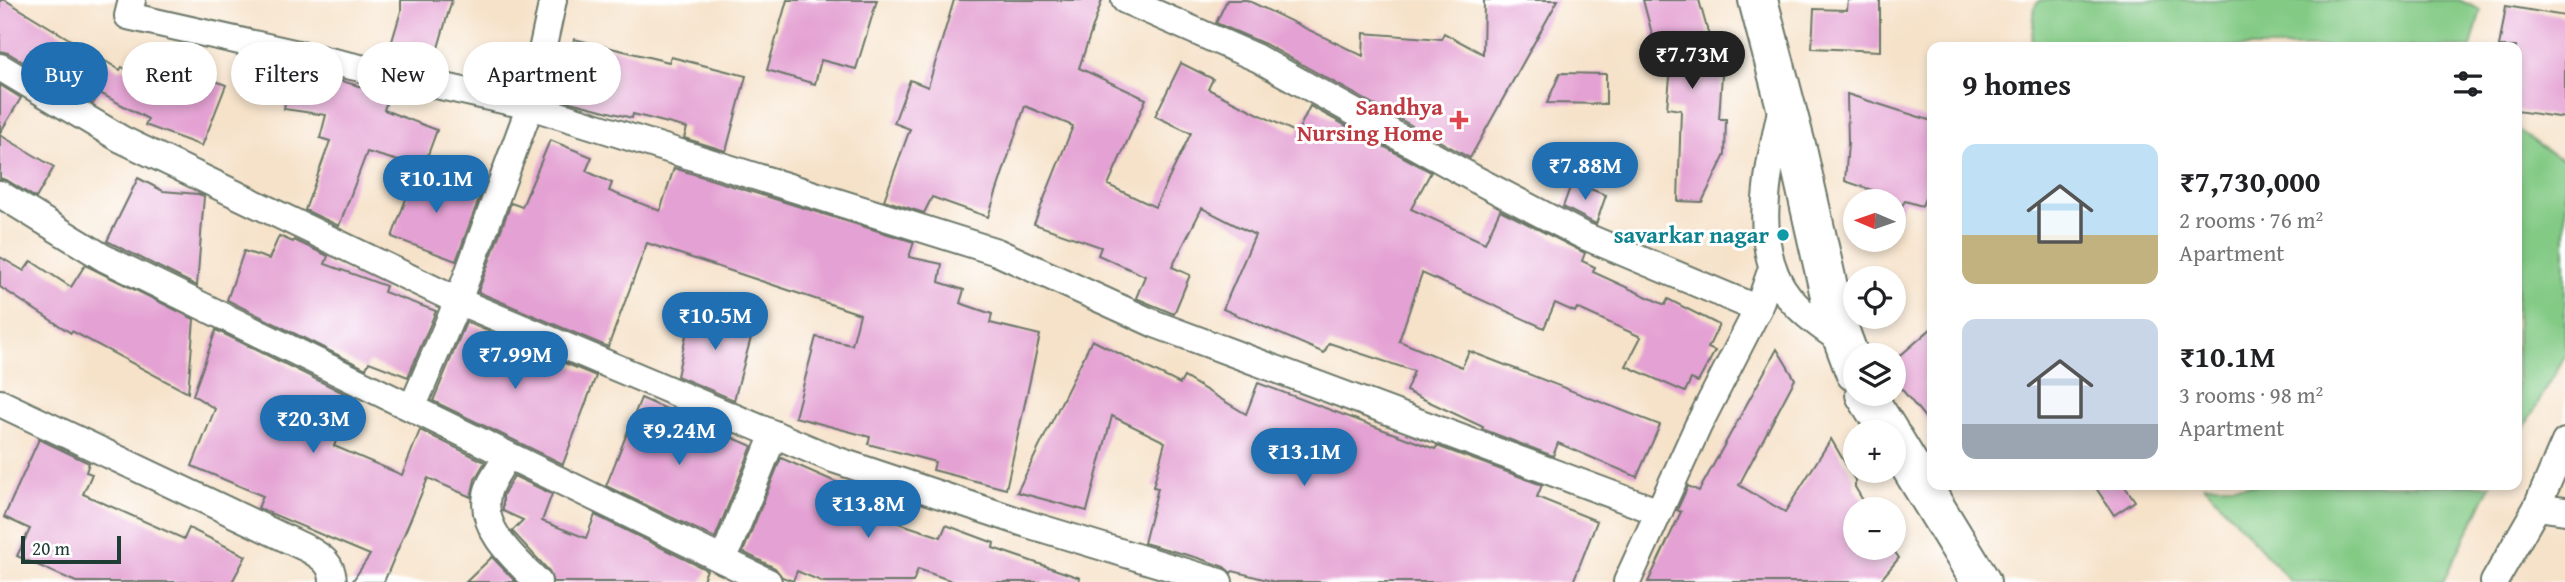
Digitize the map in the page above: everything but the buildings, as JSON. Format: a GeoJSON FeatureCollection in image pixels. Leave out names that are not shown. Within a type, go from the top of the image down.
{"type":"FeatureCollection","features":[{"type":"Feature","properties":{"kind":"highway"},"geometry":{"type":"LineString","coordinates":[[1758,0],[1835,318],[1844,343]]}},
{"type":"Feature","properties":{"kind":"highway"},"geometry":{"type":"LineString","coordinates":[[1906,460],[1981,582]]}},
{"type":"Feature","properties":{"kind":"street"},"geometry":{"type":"LineString","coordinates":[[132,0],[128,16],[530,106],[997,253],[1155,324],[1658,512]]}},
{"type":"Feature","properties":{"kind":"street"},"geometry":{"type":"LineString","coordinates":[[412,408],[458,301],[530,106],[554,0]]}},
{"type":"Feature","properties":{"kind":"street"},"geometry":{"type":"LineString","coordinates":[[1125,0],[1257,58],[1582,235],[1758,309]]}},
{"type":"Feature","properties":{"kind":"street"},"geometry":{"type":"LineString","coordinates":[[0,67],[121,139],[458,301],[774,435],[833,459],[1001,515],[1219,582]]}},
{"type":"Feature","properties":{"kind":"street"},"geometry":{"type":"LineString","coordinates":[[1783,97],[1769,171],[1765,222],[1772,268],[1788,296],[1843,351]]}},
{"type":"Feature","properties":{"kind":"street"},"geometry":{"type":"LineString","coordinates":[[0,194],[104,258],[768,582]]}},
{"type":"Feature","properties":{"kind":"street"},"geometry":{"type":"LineString","coordinates":[[1627,582],[1658,512],[1758,309],[1772,268]]}},
{"type":"Feature","properties":{"kind":"street"},"geometry":{"type":"LineString","coordinates":[[0,403],[308,549],[329,564],[333,582]]}},
{"type":"Feature","properties":{"kind":"street"},"geometry":{"type":"LineString","coordinates":[[723,560],[774,435]]}},
{"type":"Feature","properties":{"kind":"street"},"geometry":{"type":"LineString","coordinates":[[2494,582],[2537,507],[2565,442]]}},
{"type":"Feature","properties":{"kind":"street"},"geometry":{"type":"LineString","coordinates":[[507,456],[487,493],[489,520],[500,542],[538,582]]}},
{"type":"Feature","properties":{"kind":"street"},"geometry":{"type":"LineString","coordinates":[[2537,507],[2565,511]]}},
{"type":"Feature","properties":{"kind":"green space"},"geometry":{"type":"Polygon","coordinates":[[[2040,0],[2459,0],[2481,10],[2472,42],[2031,42],[2035,6],[2040,0]]]}},
{"type":"Feature","properties":{"kind":"green space"},"geometry":{"type":"Polygon","coordinates":[[[2522,133],[2565,160],[2565,356],[2522,431],[2522,133]]]}},
{"type":"Feature","properties":{"kind":"green space"},"geometry":{"type":"Polygon","coordinates":[[[2208,490],[2489,490],[2443,582],[2291,582],[2208,490]]]}},
{"type":"Feature","properties":{"kind":"place","name":"Sandhya Nursing Home"},"geometry":{"type":"Point","coordinates":[1459,120]}},
{"type":"Feature","properties":{"kind":"place","name":"savarkar nagar"},"geometry":{"type":"Point","coordinates":[1783,235]}}]}
